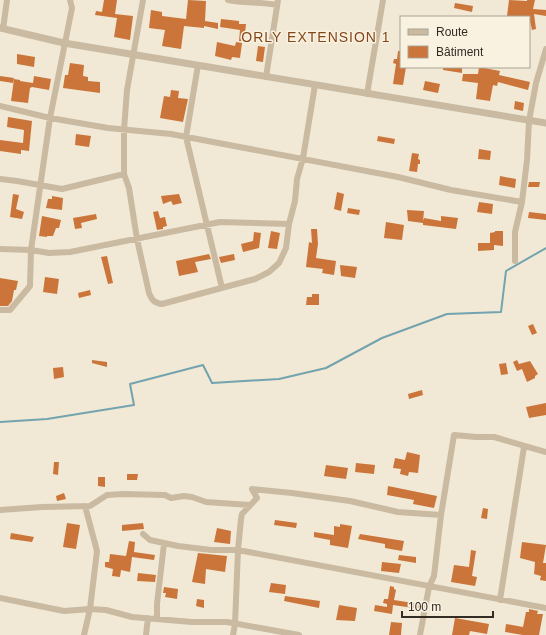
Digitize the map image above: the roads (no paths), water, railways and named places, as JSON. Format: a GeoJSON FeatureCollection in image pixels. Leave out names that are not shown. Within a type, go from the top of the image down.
{"type":"FeatureCollection","features":[{"type":"Feature","properties":{"kind":"street"},"geometry":{"type":"LineString","coordinates":[[7,0],[1,29],[64,43],[546,123]]}},
{"type":"Feature","properties":{"kind":"street"},"geometry":{"type":"LineString","coordinates":[[0,310],[10,310],[30,286],[31,250],[42,185],[50,118],[72,8],[70,0]]}},
{"type":"Feature","properties":{"kind":"street"},"geometry":{"type":"LineString","coordinates":[[143,0],[127,90],[124,130],[124,174],[129,188],[137,240],[149,293],[153,301],[157,304],[162,304],[255,279],[269,272],[279,263],[286,248],[289,224],[296,201],[297,179],[315,85]]}},
{"type":"Feature","properties":{"kind":"street"},"geometry":{"type":"LineString","coordinates":[[228,0],[246,3],[277,2],[266,77]]}},
{"type":"Feature","properties":{"kind":"street"},"geometry":{"type":"LineString","coordinates":[[366,94],[383,0]]}},
{"type":"Feature","properties":{"kind":"street"},"geometry":{"type":"LineString","coordinates":[[515,261],[515,232],[522,202],[527,160],[529,121],[536,83],[546,49]]}},
{"type":"Feature","properties":{"kind":"street"},"geometry":{"type":"LineString","coordinates":[[198,65],[186,137],[222,288]]}},
{"type":"Feature","properties":{"kind":"street"},"geometry":{"type":"LineString","coordinates":[[0,106],[50,118],[124,130],[171,134],[302,158],[398,177],[451,190],[522,202]]}},
{"type":"Feature","properties":{"kind":"street"},"geometry":{"type":"LineString","coordinates":[[0,180],[62,189],[124,174]]}},
{"type":"Feature","properties":{"kind":"street"},"geometry":{"type":"LineString","coordinates":[[0,249],[31,250],[49,253],[70,252],[137,240],[207,224],[228,222],[289,224]]}},
{"type":"Feature","properties":{"kind":"street"},"geometry":{"type":"LineString","coordinates":[[420,635],[429,587],[434,576],[441,515],[454,435],[494,437],[524,447],[546,452]]}},
{"type":"Feature","properties":{"kind":"street"},"geometry":{"type":"LineString","coordinates":[[500,600],[524,447]]}},
{"type":"Feature","properties":{"kind":"street"},"geometry":{"type":"LineString","coordinates":[[233,635],[235,624],[238,550],[242,514],[257,498],[252,489],[292,493],[350,502],[398,512],[441,515]]}},
{"type":"Feature","properties":{"kind":"street"},"geometry":{"type":"LineString","coordinates":[[0,510],[90,506],[107,495],[123,494],[164,496],[171,498],[184,496],[206,502],[250,505]]}},
{"type":"Feature","properties":{"kind":"street"},"geometry":{"type":"LineString","coordinates":[[84,635],[90,608],[97,551],[85,506]]}},
{"type":"Feature","properties":{"kind":"street"},"geometry":{"type":"LineString","coordinates":[[143,534],[150,540],[164,544],[211,550],[238,550],[546,608]]}},
{"type":"Feature","properties":{"kind":"street"},"geometry":{"type":"LineString","coordinates":[[157,619],[157,604],[164,544]]}},
{"type":"Feature","properties":{"kind":"street"},"geometry":{"type":"LineString","coordinates":[[0,598],[64,610],[90,608],[106,610],[132,617],[192,622],[227,622],[299,635]]}},
{"type":"Feature","properties":{"kind":"street"},"geometry":{"type":"LineString","coordinates":[[146,635],[148,618]]}},
{"type":"Feature","properties":{"kind":"waterway"},"geometry":{"type":"LineString","coordinates":[[0,422],[47,419],[134,405],[130,384],[203,365],[212,383],[279,379],[326,368],[382,338],[447,314],[501,312],[506,271],[546,248]]}},
{"type":"Feature","properties":{"kind":"district","name":"ORLY EXTENSION 1"},"geometry":{"type":"Point","coordinates":[316,37]}}]}
